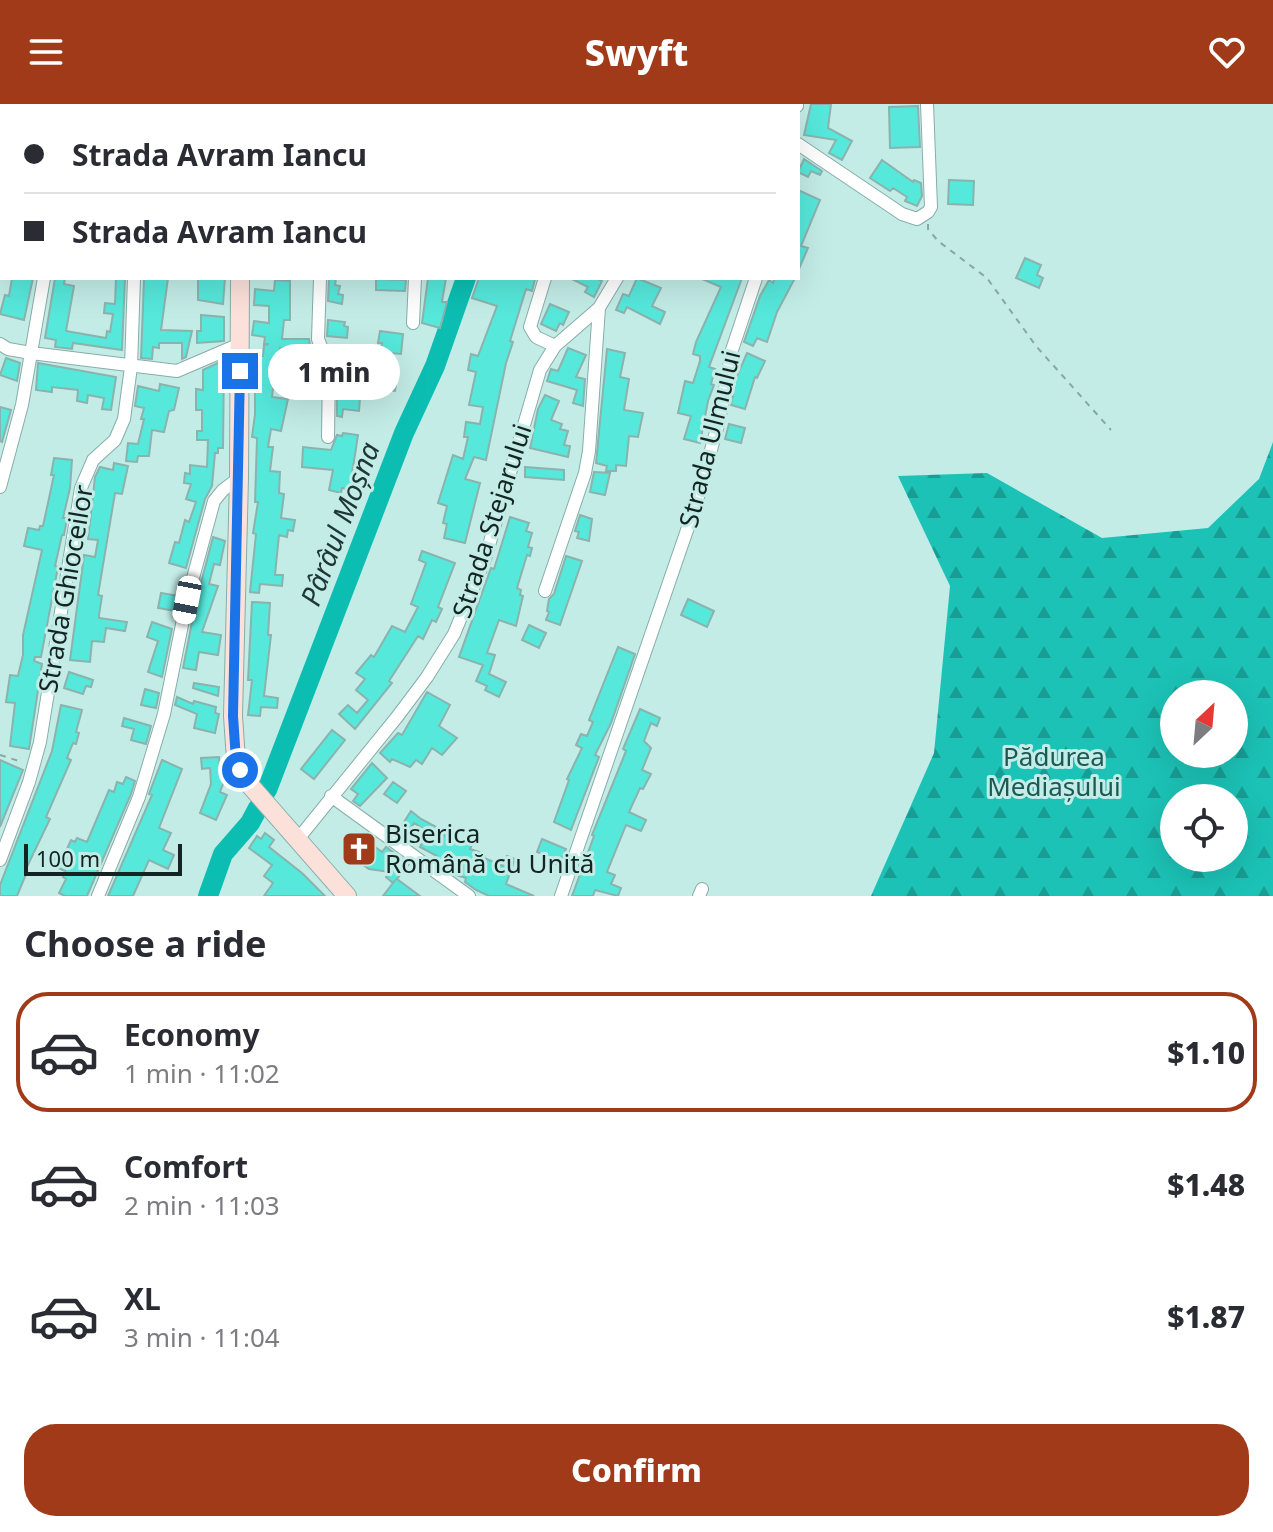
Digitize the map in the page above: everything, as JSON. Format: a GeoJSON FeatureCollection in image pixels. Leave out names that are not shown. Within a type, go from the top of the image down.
{"type":"FeatureCollection","features":[{"type":"Feature","properties":{"kind":"main road"},"geometry":{"type":"LineString","coordinates":[[240,280],[233,716],[236,760],[249,784],[347,896]]}},
{"type":"Feature","properties":{"kind":"street"},"geometry":{"type":"LineString","coordinates":[[800,145],[902,214],[913,218],[927,212],[927,104]]}},
{"type":"Feature","properties":{"kind":"street"},"geometry":{"type":"LineString","coordinates":[[0,487],[19,417],[44,280]]}},
{"type":"Feature","properties":{"kind":"street","name":"Strada Ghioceilor"},"geometry":{"type":"LineString","coordinates":[[0,860],[33,766],[47,704],[81,488],[93,460],[119,434],[124,419],[131,367],[134,280]]}},
{"type":"Feature","properties":{"kind":"street"},"geometry":{"type":"LineString","coordinates":[[320,280],[318,339],[329,367],[328,437]]}},
{"type":"Feature","properties":{"kind":"street"},"geometry":{"type":"LineString","coordinates":[[413,323],[415,280]]}},
{"type":"Feature","properties":{"kind":"street"},"geometry":{"type":"LineString","coordinates":[[540,370],[531,321],[544,280]]}},
{"type":"Feature","properties":{"kind":"street","name":"Strada Stejarului"},"geometry":{"type":"LineString","coordinates":[[298,839],[405,707],[454,634],[476,587],[540,370],[555,346],[599,308],[616,280]]}},
{"type":"Feature","properties":{"kind":"street","name":"Strada Ulmului"},"geometry":{"type":"LineString","coordinates":[[561,896],[710,457],[732,350],[755,280]]}},
{"type":"Feature","properties":{"kind":"street"},"geometry":{"type":"LineString","coordinates":[[545,591],[587,462],[599,308]]}},
{"type":"Feature","properties":{"kind":"street"},"geometry":{"type":"LineString","coordinates":[[531,332],[555,346]]}},
{"type":"Feature","properties":{"kind":"street"},"geometry":{"type":"LineString","coordinates":[[0,344],[8,349],[31,353],[177,371],[240,344]]}},
{"type":"Feature","properties":{"kind":"street"},"geometry":{"type":"LineString","coordinates":[[98,896],[139,797],[156,744],[187,600],[214,501],[239,478]]}},
{"type":"Feature","properties":{"kind":"street"},"geometry":{"type":"LineString","coordinates":[[331,796],[469,896]]}},
{"type":"Feature","properties":{"kind":"path"},"geometry":{"type":"LineString","coordinates":[[927,212],[928,229],[938,241],[987,278],[1036,346],[1111,430]]}},
{"type":"Feature","properties":{"kind":"path"},"geometry":{"type":"LineString","coordinates":[[0,755],[33,766]]}},
{"type":"Feature","properties":{"kind":"green space","name":"Pădurea Mediașului"},"geometry":{"type":"Polygon","coordinates":[[[1273,442],[1273,896],[871,896],[934,753],[950,586],[898,476],[987,473],[1102,538],[1208,528],[1259,479],[1273,442]]]}},
{"type":"Feature","properties":{"kind":"building"},"geometry":{"type":"Polygon","coordinates":[[[811,104],[831,104],[828,128],[852,141],[842,160],[829,153],[836,140],[804,135],[811,104]]]}},
{"type":"Feature","properties":{"kind":"building"},"geometry":{"type":"Polygon","coordinates":[[[918,106],[920,147],[890,148],[889,107],[918,106]]]}},
{"type":"Feature","properties":{"kind":"building"},"geometry":{"type":"Polygon","coordinates":[[[804,159],[822,171],[820,175],[811,171],[808,177],[800,173],[804,159]]]}},
{"type":"Feature","properties":{"kind":"building"},"geometry":{"type":"Polygon","coordinates":[[[882,160],[913,182],[921,183],[922,196],[917,206],[905,201],[907,197],[893,188],[890,191],[870,178],[882,160]]]}},
{"type":"Feature","properties":{"kind":"building"},"geometry":{"type":"Polygon","coordinates":[[[949,180],[974,181],[973,205],[948,204],[949,180]]]}},
{"type":"Feature","properties":{"kind":"building"},"geometry":{"type":"Polygon","coordinates":[[[800,191],[820,200],[801,246],[808,248],[800,266],[800,191]]]}},
{"type":"Feature","properties":{"kind":"building"},"geometry":{"type":"Polygon","coordinates":[[[1025,258],[1041,265],[1037,275],[1043,278],[1039,288],[1016,278],[1025,258]]]}},
{"type":"Feature","properties":{"kind":"building"},"geometry":{"type":"Polygon","coordinates":[[[12,280],[33,280],[24,320],[0,314],[5,295],[9,296],[12,280]]]}},
{"type":"Feature","properties":{"kind":"building"},"geometry":{"type":"Polygon","coordinates":[[[55,280],[65,280],[64,284],[74,286],[66,331],[106,338],[113,314],[104,313],[105,303],[115,304],[116,280],[125,280],[122,350],[73,343],[72,349],[55,347],[56,340],[45,338],[55,280]]]}},
{"type":"Feature","properties":{"kind":"building"},"geometry":{"type":"Polygon","coordinates":[[[144,280],[168,280],[161,330],[192,331],[186,357],[182,359],[182,343],[159,343],[159,348],[153,347],[152,359],[141,358],[144,280]]]}},
{"type":"Feature","properties":{"kind":"building"},"geometry":{"type":"Polygon","coordinates":[[[198,280],[225,280],[223,304],[198,300],[198,280]]]}},
{"type":"Feature","properties":{"kind":"building"},"geometry":{"type":"Polygon","coordinates":[[[275,280],[290,281],[290,320],[284,320],[282,339],[309,339],[312,357],[298,356],[298,349],[280,348],[280,355],[277,355],[272,397],[288,399],[281,431],[271,429],[268,447],[273,447],[270,471],[280,472],[279,493],[284,494],[281,518],[295,520],[293,531],[288,530],[287,537],[279,535],[275,575],[283,575],[282,586],[260,584],[259,593],[250,592],[258,502],[255,502],[257,438],[252,437],[255,356],[263,356],[264,345],[269,344],[264,344],[265,337],[252,335],[254,321],[269,323],[269,306],[254,305],[255,289],[274,291],[275,280]]]}},
{"type":"Feature","properties":{"kind":"building"},"geometry":{"type":"Polygon","coordinates":[[[329,280],[336,280],[335,285],[340,286],[338,294],[343,295],[342,304],[328,301],[329,280]]]}},
{"type":"Feature","properties":{"kind":"building"},"geometry":{"type":"Polygon","coordinates":[[[376,280],[406,280],[405,291],[376,290],[376,280]]]}},
{"type":"Feature","properties":{"kind":"building"},"geometry":{"type":"Polygon","coordinates":[[[428,280],[446,280],[442,302],[447,302],[440,328],[422,323],[428,280]]]}},
{"type":"Feature","properties":{"kind":"building"},"geometry":{"type":"Polygon","coordinates":[[[478,280],[535,280],[532,291],[526,289],[510,341],[513,342],[486,460],[474,457],[465,479],[480,483],[465,543],[444,538],[447,506],[438,503],[453,455],[463,459],[468,437],[464,437],[466,422],[480,424],[483,407],[469,405],[476,372],[468,370],[471,354],[478,356],[497,306],[472,298],[478,280]]]}},
{"type":"Feature","properties":{"kind":"building"},"geometry":{"type":"Polygon","coordinates":[[[574,280],[602,281],[594,297],[585,292],[588,287],[574,280]]]}},
{"type":"Feature","properties":{"kind":"building"},"geometry":{"type":"Polygon","coordinates":[[[636,280],[661,288],[652,306],[665,312],[660,324],[627,307],[624,313],[616,310],[623,294],[629,296],[636,280]]]}},
{"type":"Feature","properties":{"kind":"building"},"geometry":{"type":"Polygon","coordinates":[[[705,280],[741,280],[709,367],[715,369],[711,384],[714,385],[700,443],[684,439],[691,416],[678,413],[685,381],[693,383],[700,361],[700,356],[693,354],[696,342],[721,287],[705,280]]]}},
{"type":"Feature","properties":{"kind":"building"},"geometry":{"type":"Polygon","coordinates":[[[769,280],[773,283],[774,280],[794,280],[777,312],[767,342],[757,338],[753,346],[744,342],[760,296],[769,280]]]}},
{"type":"Feature","properties":{"kind":"building"},"geometry":{"type":"Polygon","coordinates":[[[550,304],[569,312],[556,331],[541,324],[550,304]]]}},
{"type":"Feature","properties":{"kind":"building"},"geometry":{"type":"Polygon","coordinates":[[[201,315],[224,317],[224,341],[197,343],[201,315]]]}},
{"type":"Feature","properties":{"kind":"building"},"geometry":{"type":"Polygon","coordinates":[[[328,320],[345,322],[347,338],[327,336],[328,320]]]}},
{"type":"Feature","properties":{"kind":"building"},"geometry":{"type":"Polygon","coordinates":[[[380,331],[403,334],[401,354],[381,352],[382,343],[378,343],[380,331]]]}},
{"type":"Feature","properties":{"kind":"building"},"geometry":{"type":"Polygon","coordinates":[[[568,348],[586,355],[576,377],[585,379],[583,406],[573,403],[577,390],[547,381],[551,369],[558,371],[568,348]]]}},
{"type":"Feature","properties":{"kind":"building"},"geometry":{"type":"Polygon","coordinates":[[[607,349],[625,353],[620,377],[629,379],[624,410],[643,413],[638,437],[629,436],[626,466],[616,465],[616,471],[606,471],[607,466],[596,463],[607,349]]]}},
{"type":"Feature","properties":{"kind":"building"},"geometry":{"type":"Polygon","coordinates":[[[747,353],[765,361],[755,377],[745,409],[731,405],[736,378],[747,353]]]}},
{"type":"Feature","properties":{"kind":"building"},"geometry":{"type":"Polygon","coordinates":[[[6,358],[20,363],[17,381],[0,375],[6,358]]]}},
{"type":"Feature","properties":{"kind":"building"},"geometry":{"type":"Polygon","coordinates":[[[224,360],[223,448],[218,448],[218,453],[215,453],[212,486],[205,499],[186,568],[169,563],[175,542],[179,543],[185,520],[189,522],[196,502],[186,499],[191,484],[184,483],[185,473],[190,474],[190,465],[207,467],[208,440],[197,440],[197,431],[202,431],[202,410],[196,410],[196,389],[203,390],[203,370],[224,360]]]}},
{"type":"Feature","properties":{"kind":"building"},"geometry":{"type":"Polygon","coordinates":[[[38,363],[116,377],[111,410],[102,409],[104,398],[88,395],[87,403],[77,401],[78,390],[52,387],[52,392],[36,390],[38,363]]]}},
{"type":"Feature","properties":{"kind":"building"},"geometry":{"type":"Polygon","coordinates":[[[337,364],[358,366],[358,378],[346,377],[345,396],[360,398],[359,411],[343,409],[342,417],[337,416],[337,364]]]}},
{"type":"Feature","properties":{"kind":"building"},"geometry":{"type":"Polygon","coordinates":[[[386,376],[397,377],[395,391],[378,389],[379,378],[386,379],[386,376]]]}},
{"type":"Feature","properties":{"kind":"building"},"geometry":{"type":"Polygon","coordinates":[[[160,384],[179,388],[174,410],[169,411],[164,432],[152,430],[149,456],[138,456],[137,462],[126,461],[128,443],[138,444],[144,419],[141,419],[144,408],[135,406],[138,386],[159,391],[160,384]]]}},
{"type":"Feature","properties":{"kind":"building"},"geometry":{"type":"Polygon","coordinates":[[[545,395],[559,401],[551,420],[562,424],[560,429],[568,431],[564,445],[570,446],[568,457],[530,448],[538,409],[545,395]]]}},
{"type":"Feature","properties":{"kind":"building"},"geometry":{"type":"Polygon","coordinates":[[[0,407],[11,410],[2,442],[0,441],[0,407]]]}},
{"type":"Feature","properties":{"kind":"building"},"geometry":{"type":"Polygon","coordinates":[[[729,424],[745,428],[741,443],[725,439],[729,424]]]}},
{"type":"Feature","properties":{"kind":"building"},"geometry":{"type":"Polygon","coordinates":[[[343,433],[358,435],[352,490],[342,488],[341,493],[329,490],[333,470],[302,467],[303,447],[331,450],[337,435],[342,436],[343,433]]]}},
{"type":"Feature","properties":{"kind":"building"},"geometry":{"type":"Polygon","coordinates":[[[54,458],[72,460],[70,488],[41,657],[35,657],[34,661],[42,664],[29,749],[10,746],[15,703],[6,702],[10,675],[18,676],[23,655],[23,635],[42,550],[24,546],[28,528],[39,530],[43,526],[54,475],[51,475],[54,458]]]}},
{"type":"Feature","properties":{"kind":"building"},"geometry":{"type":"Polygon","coordinates":[[[114,463],[128,466],[122,494],[115,493],[98,595],[102,596],[99,618],[127,622],[125,631],[106,628],[104,642],[92,641],[90,662],[70,660],[84,555],[95,557],[98,540],[88,539],[95,477],[100,467],[113,470],[114,463]]]}},
{"type":"Feature","properties":{"kind":"building"},"geometry":{"type":"Polygon","coordinates":[[[525,467],[564,470],[564,480],[525,477],[525,467]]]}},
{"type":"Feature","properties":{"kind":"building"},"geometry":{"type":"Polygon","coordinates":[[[594,472],[610,473],[605,495],[590,492],[594,472]]]}},
{"type":"Feature","properties":{"kind":"building"},"geometry":{"type":"Polygon","coordinates":[[[580,515],[592,519],[589,541],[577,538],[579,532],[575,531],[580,515]]]}},
{"type":"Feature","properties":{"kind":"building"},"geometry":{"type":"Polygon","coordinates":[[[510,517],[529,523],[526,531],[532,533],[528,547],[532,548],[517,588],[523,596],[516,626],[499,620],[487,653],[495,655],[489,674],[506,682],[499,697],[476,681],[483,665],[459,657],[491,568],[494,569],[510,517]]]}},
{"type":"Feature","properties":{"kind":"building"},"geometry":{"type":"Polygon","coordinates":[[[213,537],[225,541],[220,565],[214,564],[209,584],[218,586],[202,632],[221,635],[218,655],[199,652],[196,670],[183,668],[196,602],[213,537]]]}},
{"type":"Feature","properties":{"kind":"building"},"geometry":{"type":"Polygon","coordinates":[[[422,551],[455,563],[438,607],[442,609],[436,622],[432,620],[423,639],[418,636],[389,681],[392,683],[355,729],[339,714],[348,705],[357,713],[368,700],[356,690],[365,679],[356,673],[371,655],[374,657],[392,626],[405,632],[418,607],[411,604],[426,563],[419,560],[422,551]]]}},
{"type":"Feature","properties":{"kind":"building"},"geometry":{"type":"Polygon","coordinates":[[[566,556],[582,561],[560,625],[546,620],[549,599],[554,594],[566,556]]]}},
{"type":"Feature","properties":{"kind":"building"},"geometry":{"type":"Polygon","coordinates":[[[161,593],[179,596],[176,611],[158,608],[161,593]]]}},
{"type":"Feature","properties":{"kind":"building"},"geometry":{"type":"Polygon","coordinates":[[[688,599],[714,611],[707,627],[681,615],[688,599]]]}},
{"type":"Feature","properties":{"kind":"building"},"geometry":{"type":"Polygon","coordinates":[[[252,602],[270,603],[268,635],[271,635],[264,696],[278,698],[277,708],[261,707],[260,716],[248,715],[252,680],[248,680],[252,602]]]}},
{"type":"Feature","properties":{"kind":"building"},"geometry":{"type":"Polygon","coordinates":[[[152,622],[172,629],[162,677],[148,672],[158,641],[147,637],[152,622]]]}},
{"type":"Feature","properties":{"kind":"building"},"geometry":{"type":"Polygon","coordinates":[[[529,625],[546,633],[539,648],[522,640],[529,625]]]}},
{"type":"Feature","properties":{"kind":"building"},"geometry":{"type":"Polygon","coordinates":[[[618,647],[635,654],[611,723],[595,755],[599,757],[571,830],[554,822],[567,779],[582,748],[576,745],[581,734],[587,736],[593,722],[589,720],[618,647]]]}},
{"type":"Feature","properties":{"kind":"building"},"geometry":{"type":"Polygon","coordinates":[[[69,672],[93,680],[91,687],[86,686],[83,694],[64,688],[69,672]]]}},
{"type":"Feature","properties":{"kind":"building"},"geometry":{"type":"Polygon","coordinates":[[[194,683],[219,687],[218,696],[193,688],[194,683]]]}},
{"type":"Feature","properties":{"kind":"building"},"geometry":{"type":"Polygon","coordinates":[[[145,689],[159,693],[156,708],[141,705],[145,689]]]}},
{"type":"Feature","properties":{"kind":"building"},"geometry":{"type":"Polygon","coordinates":[[[427,692],[450,705],[439,726],[457,738],[442,755],[432,748],[422,764],[416,760],[410,767],[392,759],[390,762],[380,753],[398,733],[402,735],[427,692]]]}},
{"type":"Feature","properties":{"kind":"building"},"geometry":{"type":"Polygon","coordinates":[[[177,697],[193,704],[194,701],[216,707],[215,713],[219,714],[215,733],[194,728],[197,714],[175,705],[177,697]]]}},
{"type":"Feature","properties":{"kind":"building"},"geometry":{"type":"Polygon","coordinates":[[[61,705],[82,710],[76,744],[73,743],[67,758],[71,760],[17,896],[0,896],[0,885],[52,751],[61,705]]]}},
{"type":"Feature","properties":{"kind":"building"},"geometry":{"type":"Polygon","coordinates":[[[640,709],[660,718],[657,726],[651,723],[644,741],[651,748],[642,770],[651,774],[643,789],[640,788],[629,812],[646,820],[641,831],[626,825],[607,872],[615,875],[611,884],[621,888],[618,896],[595,890],[593,896],[572,896],[592,835],[626,751],[623,749],[640,709]]]}},
{"type":"Feature","properties":{"kind":"building"},"geometry":{"type":"Polygon","coordinates":[[[124,718],[151,726],[146,744],[131,740],[134,729],[122,726],[124,718]]]}},
{"type":"Feature","properties":{"kind":"building"},"geometry":{"type":"Polygon","coordinates":[[[332,730],[345,740],[314,779],[301,769],[332,730]]]}},
{"type":"Feature","properties":{"kind":"building"},"geometry":{"type":"Polygon","coordinates":[[[219,757],[221,777],[225,779],[220,792],[227,795],[216,820],[200,813],[211,784],[210,768],[202,769],[201,758],[219,757]]]}},
{"type":"Feature","properties":{"kind":"building"},"geometry":{"type":"Polygon","coordinates":[[[0,760],[23,770],[0,827],[0,760]]]}},
{"type":"Feature","properties":{"kind":"building"},"geometry":{"type":"Polygon","coordinates":[[[162,760],[182,769],[159,828],[171,833],[163,850],[174,855],[168,869],[149,860],[133,896],[108,896],[152,795],[149,794],[162,760]]]}},
{"type":"Feature","properties":{"kind":"building"},"geometry":{"type":"Polygon","coordinates":[[[372,763],[387,778],[360,806],[353,801],[358,794],[351,789],[372,763]]]}},
{"type":"Feature","properties":{"kind":"building"},"geometry":{"type":"Polygon","coordinates":[[[126,777],[135,781],[131,794],[87,896],[59,893],[66,879],[63,877],[65,871],[51,865],[55,857],[62,860],[71,840],[75,842],[77,838],[87,842],[109,790],[114,792],[117,782],[123,784],[126,777]]]}},
{"type":"Feature","properties":{"kind":"building"},"geometry":{"type":"Polygon","coordinates":[[[393,782],[406,791],[397,803],[384,794],[393,782]]]}},
{"type":"Feature","properties":{"kind":"building"},"geometry":{"type":"Polygon","coordinates":[[[411,811],[444,831],[442,834],[463,843],[464,839],[473,842],[470,849],[485,854],[484,858],[503,866],[507,856],[515,859],[506,884],[534,896],[489,896],[476,890],[465,882],[466,878],[453,874],[435,860],[437,856],[420,847],[427,831],[414,823],[405,838],[397,833],[411,811]]]}},
{"type":"Feature","properties":{"kind":"building"},"geometry":{"type":"Polygon","coordinates":[[[265,833],[274,840],[269,847],[325,896],[264,896],[273,883],[264,876],[272,865],[249,848],[257,836],[261,839],[265,833]]]}},
{"type":"Feature","properties":{"kind":"building"},"geometry":{"type":"Polygon","coordinates":[[[356,833],[382,852],[386,847],[409,864],[397,879],[420,896],[383,896],[393,883],[386,877],[390,872],[369,869],[343,851],[356,833]]]}},
{"type":"Feature","properties":{"kind":"building"},"geometry":{"type":"Polygon","coordinates":[[[542,839],[566,849],[559,865],[543,859],[545,855],[537,852],[542,839]]]}},
{"type":"Feature","properties":{"kind":"waterway","name":"Pârâul Moșna"},"geometry":{"type":"LineString","coordinates":[[267,790],[404,433],[435,366],[465,280]]}},
{"type":"Feature","properties":{"kind":"waterway","name":"Pârâul Moșna"},"geometry":{"type":"LineString","coordinates":[[208,896],[223,854],[250,823],[258,808]]}},
{"type":"Feature","properties":{"kind":"place","name":"Biserica Română cu Unită"},"geometry":{"type":"Point","coordinates":[359,849]}},
{"type":"Feature","properties":{"kind":"route"},"geometry":{"type":"LineString","coordinates":[[240,371],[233,739],[240,770]]}}]}
